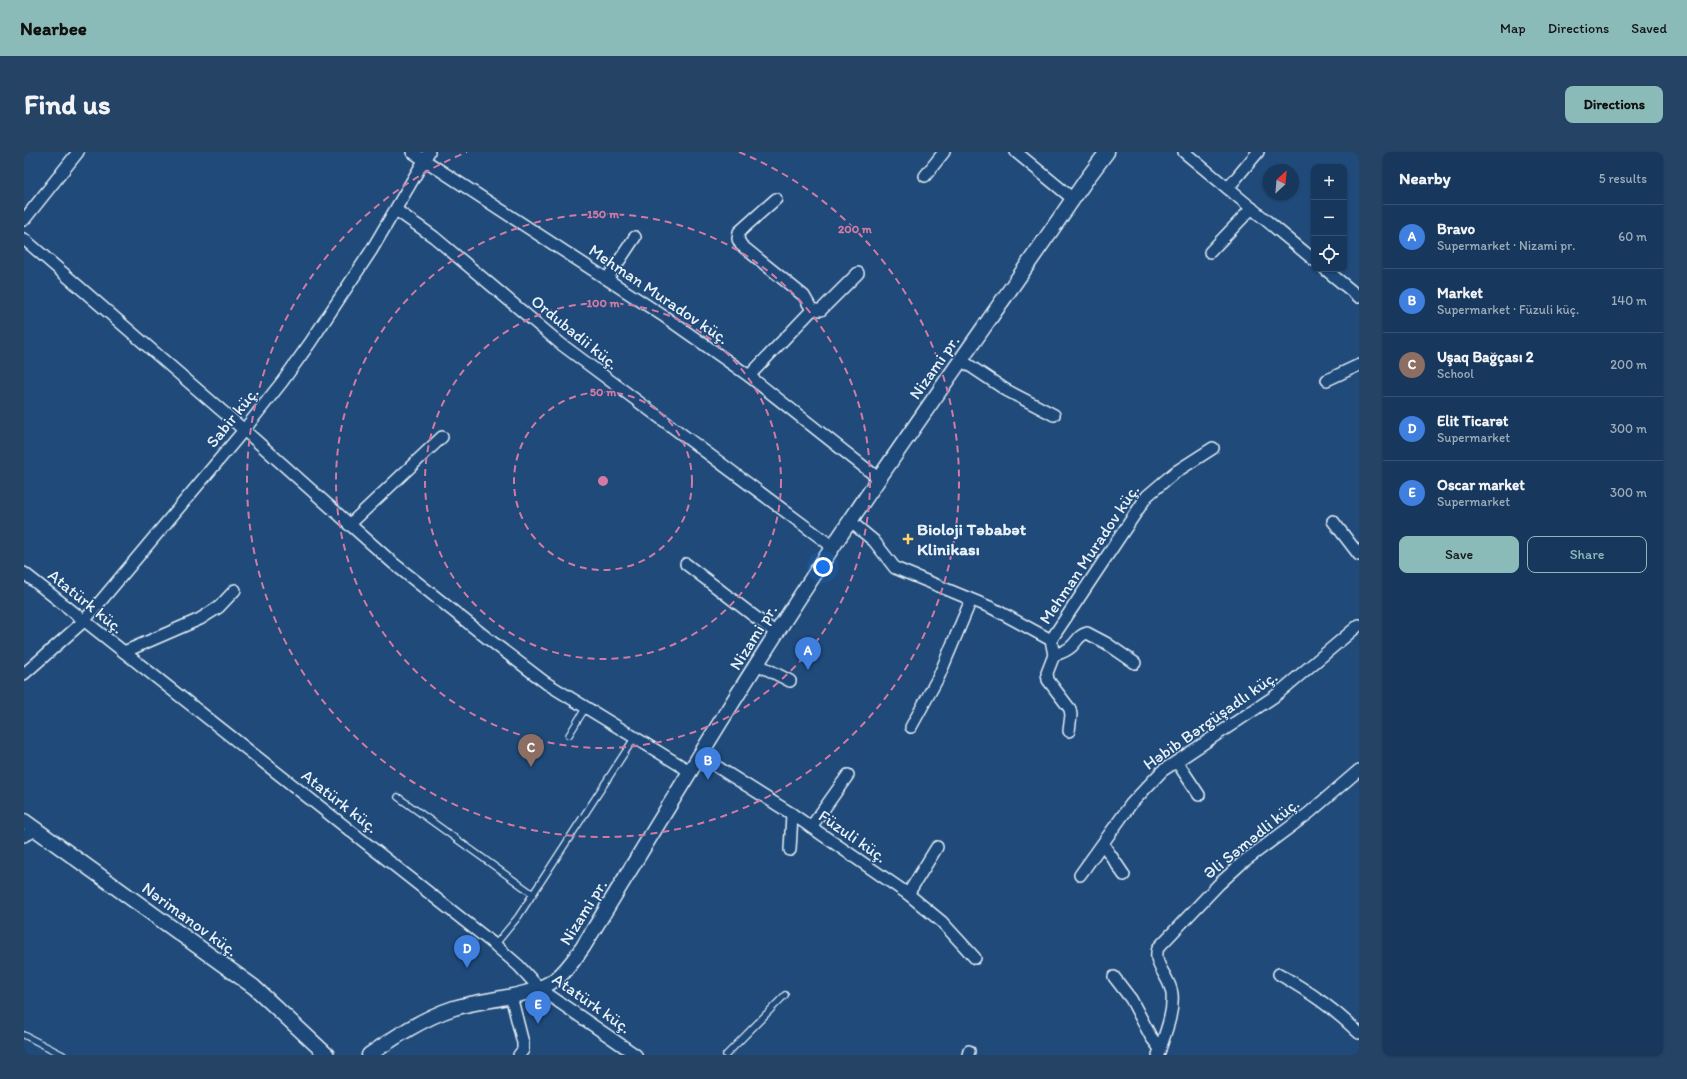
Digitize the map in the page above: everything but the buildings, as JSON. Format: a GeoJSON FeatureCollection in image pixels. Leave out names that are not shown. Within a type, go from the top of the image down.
{"type":"FeatureCollection","features":[{"type":"Feature","properties":{"kind":"street"},"geometry":{"type":"LineString","coordinates":[[24,220],[78,152]]}},
{"type":"Feature","properties":{"kind":"street","name":"Mehman Muradov küç."},"geometry":{"type":"LineString","coordinates":[[412,152],[427,156],[607,279],[665,316],[749,376],[878,478]]}},
{"type":"Feature","properties":{"kind":"street"},"geometry":{"type":"LineString","coordinates":[[925,176],[944,152]]}},
{"type":"Feature","properties":{"kind":"street"},"geometry":{"type":"LineString","coordinates":[[1016,152],[1073,199]]}},
{"type":"Feature","properties":{"kind":"street","name":"Nizami pr."},"geometry":{"type":"LineString","coordinates":[[369,1055],[401,1033],[441,1013],[481,1001],[540,989],[566,971],[583,947],[776,633],[832,547],[878,478],[1107,152]]}},
{"type":"Feature","properties":{"kind":"street"},"geometry":{"type":"LineString","coordinates":[[1184,152],[1311,257]]}},
{"type":"Feature","properties":{"kind":"street"},"geometry":{"type":"LineString","coordinates":[[1228,188],[1258,152]]}},
{"type":"Feature","properties":{"kind":"street","name":"Sabir küç."},"geometry":{"type":"LineString","coordinates":[[24,674],[84,621],[244,430],[310,343],[371,251],[427,156]]}},
{"type":"Feature","properties":{"kind":"street"},"geometry":{"type":"LineString","coordinates":[[776,199],[739,232],[738,238],[741,245],[804,296],[812,310]]}},
{"type":"Feature","properties":{"kind":"street"},"geometry":{"type":"LineString","coordinates":[[1210,252],[1252,208]]}},
{"type":"Feature","properties":{"kind":"street","name":"Ordubadii küç."},"geometry":{"type":"LineString","coordinates":[[396,210],[434,237],[561,344],[832,547]]}},
{"type":"Feature","properties":{"kind":"street"},"geometry":{"type":"LineString","coordinates":[[607,279],[635,237]]}},
{"type":"Feature","properties":{"kind":"street"},"geometry":{"type":"LineString","coordinates":[[24,239],[244,430],[393,563],[546,683],[691,772]]}},
{"type":"Feature","properties":{"kind":"street"},"geometry":{"type":"LineString","coordinates":[[1329,272],[1359,297]]}},
{"type":"Feature","properties":{"kind":"street"},"geometry":{"type":"LineString","coordinates":[[749,376],[812,310],[821,310],[858,273]]}},
{"type":"Feature","properties":{"kind":"street"},"geometry":{"type":"LineString","coordinates":[[961,360],[1006,390],[1054,415]]}},
{"type":"Feature","properties":{"kind":"street"},"geometry":{"type":"LineString","coordinates":[[1327,380],[1359,365]]}},
{"type":"Feature","properties":{"kind":"street"},"geometry":{"type":"LineString","coordinates":[[349,525],[442,437]]}},
{"type":"Feature","properties":{"kind":"street","name":"Mehman Muradov küç."},"geometry":{"type":"LineString","coordinates":[[850,521],[874,542],[895,568],[1014,619],[1051,640],[1147,496],[1174,473],[1213,448]]}},
{"type":"Feature","properties":{"kind":"street"},"geometry":{"type":"LineString","coordinates":[[1333,521],[1359,555]]}},
{"type":"Feature","properties":{"kind":"street"},"geometry":{"type":"LineString","coordinates":[[686,564],[776,633]]}},
{"type":"Feature","properties":{"kind":"street","name":"Atatürk küç."},"geometry":{"type":"LineString","coordinates":[[24,573],[495,945],[540,989],[636,1055]]}},
{"type":"Feature","properties":{"kind":"street"},"geometry":{"type":"LineString","coordinates":[[124,652],[200,619],[219,607],[235,590]]}},
{"type":"Feature","properties":{"kind":"street"},"geometry":{"type":"LineString","coordinates":[[911,727],[939,676],[971,600]]}},
{"type":"Feature","properties":{"kind":"street","name":"Həbib Bərgüşadlı küç."},"geometry":{"type":"LineString","coordinates":[[1080,875],[1130,804],[1158,776],[1275,696],[1359,626]]}},
{"type":"Feature","properties":{"kind":"street"},"geometry":{"type":"LineString","coordinates":[[1054,655],[1063,652],[1072,646],[1081,635],[1087,633],[1106,642],[1135,663]]}},
{"type":"Feature","properties":{"kind":"street"},"geometry":{"type":"LineString","coordinates":[[1051,640],[1054,655],[1047,673],[1048,680],[1070,709],[1071,715],[1069,731]]}},
{"type":"Feature","properties":{"kind":"street"},"geometry":{"type":"LineString","coordinates":[[757,664],[790,681]]}},
{"type":"Feature","properties":{"kind":"street","name":"Füzuli küç."},"geometry":{"type":"LineString","coordinates":[[700,756],[792,814],[908,894],[942,922],[975,958]]}},
{"type":"Feature","properties":{"kind":"street"},"geometry":{"type":"LineString","coordinates":[[1177,762],[1199,795]]}},
{"type":"Feature","properties":{"kind":"street","name":"Əli Səmədli küç."},"geometry":{"type":"LineString","coordinates":[[1159,1052],[1171,1012],[1172,993],[1168,980],[1156,961],[1155,955],[1158,948],[1169,935],[1243,862],[1309,813],[1359,770]]}},
{"type":"Feature","properties":{"kind":"street"},"geometry":{"type":"LineString","coordinates":[[811,827],[848,775]]}},
{"type":"Feature","properties":{"kind":"street"},"geometry":{"type":"LineString","coordinates":[[790,850],[792,814]]}},
{"type":"Feature","properties":{"kind":"street","name":"Nərimanov küç."},"geometry":{"type":"LineString","coordinates":[[24,821],[30,833],[254,988],[327,1055]]}},
{"type":"Feature","properties":{"kind":"street"},"geometry":{"type":"LineString","coordinates":[[1103,844],[1124,875]]}},
{"type":"Feature","properties":{"kind":"street"},"geometry":{"type":"LineString","coordinates":[[908,894],[937,847]]}},
{"type":"Feature","properties":{"kind":"street"},"geometry":{"type":"LineString","coordinates":[[1279,974],[1318,997],[1335,1010],[1359,1033]]}},
{"type":"Feature","properties":{"kind":"street"},"geometry":{"type":"LineString","coordinates":[[1114,977],[1131,998],[1159,1052]]}},
{"type":"Feature","properties":{"kind":"street"},"geometry":{"type":"LineString","coordinates":[[511,996],[523,1043],[523,1050],[519,1055]]}},
{"type":"Feature","properties":{"kind":"lane"},"geometry":{"type":"LineString","coordinates":[[569,735],[586,707]]}},
{"type":"Feature","properties":{"kind":"lane"},"geometry":{"type":"LineString","coordinates":[[495,945],[518,917],[635,737]]}},
{"type":"Feature","properties":{"kind":"lane"},"geometry":{"type":"LineString","coordinates":[[398,797],[532,894]]}},
{"type":"Feature","properties":{"kind":"lane"},"geometry":{"type":"LineString","coordinates":[[726,1055],[785,995]]}},
{"type":"Feature","properties":{"kind":"lane"},"geometry":{"type":"LineString","coordinates":[[24,1035],[63,1055]]}},
{"type":"Feature","properties":{"kind":"place","name":"Bioloji Təbabət Klinikası"},"geometry":{"type":"Point","coordinates":[908,539]}},
{"type":"Feature","properties":{"kind":"place","name":"Bravo"},"geometry":{"type":"Point","coordinates":[808,670]}},
{"type":"Feature","properties":{"kind":"place","name":"Uşaq Bağçası 2"},"geometry":{"type":"Point","coordinates":[531,767]}},
{"type":"Feature","properties":{"kind":"place","name":"Market"},"geometry":{"type":"Point","coordinates":[708,780]}},
{"type":"Feature","properties":{"kind":"place","name":"Elit Ticarət"},"geometry":{"type":"Point","coordinates":[467,968]}},
{"type":"Feature","properties":{"kind":"place","name":"Oscar market"},"geometry":{"type":"Point","coordinates":[538,1024]}}]}
